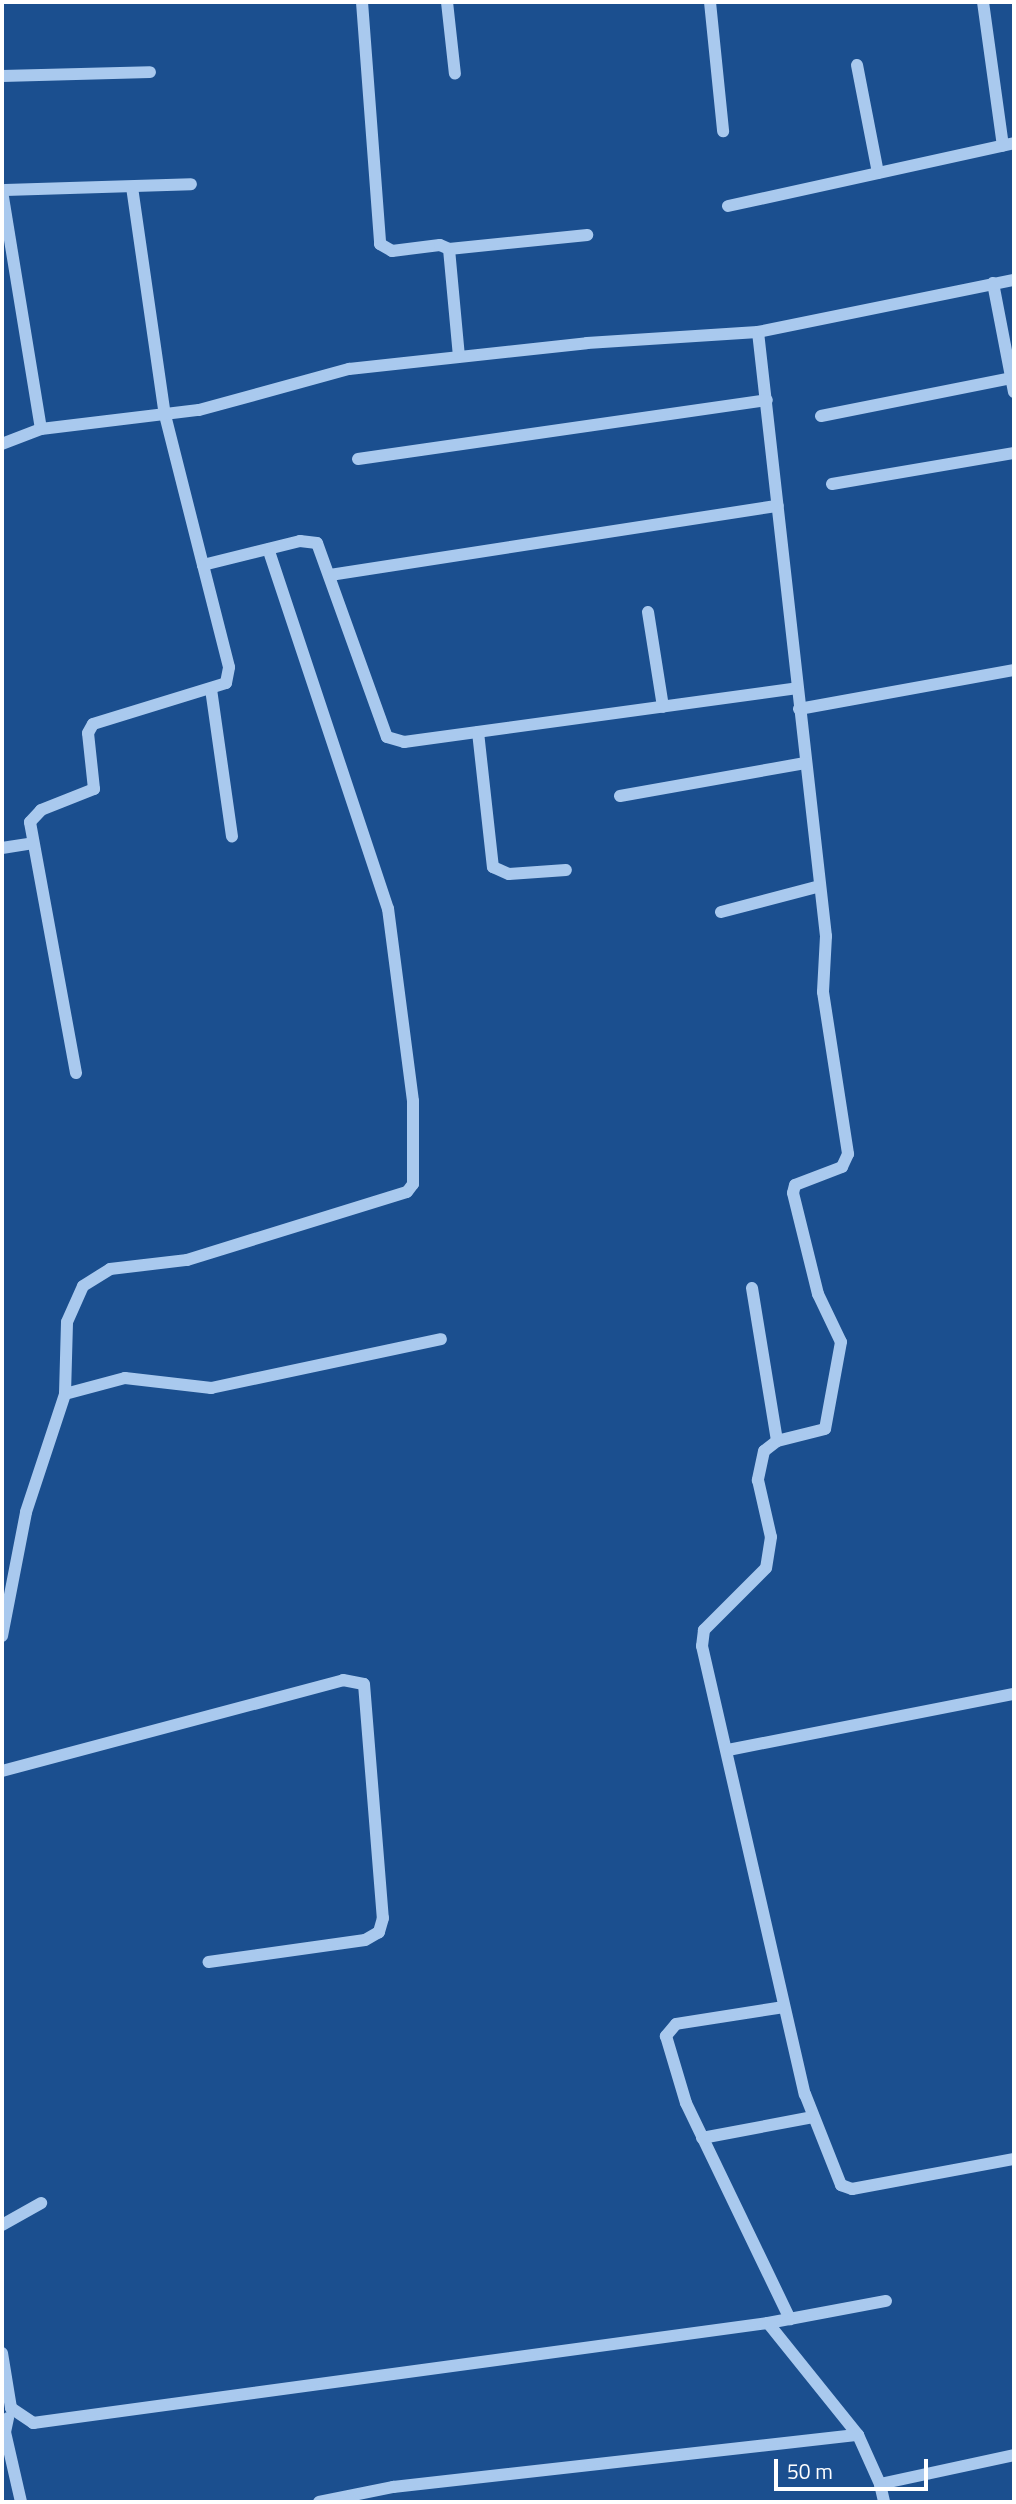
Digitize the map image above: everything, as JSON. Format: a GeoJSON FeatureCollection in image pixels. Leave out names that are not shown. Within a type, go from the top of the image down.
{"type":"FeatureCollection","features":[{"type":"Feature","properties":{"kind":"street"},"geometry":{"type":"LineString","coordinates":[[362,2],[380,244],[392,251],[440,245],[449,249],[587,235]]}},
{"type":"Feature","properties":{"kind":"street"},"geometry":{"type":"LineString","coordinates":[[447,2],[455,74]]}},
{"type":"Feature","properties":{"kind":"street"},"geometry":{"type":"LineString","coordinates":[[710,2],[723,131]]}},
{"type":"Feature","properties":{"kind":"street"},"geometry":{"type":"LineString","coordinates":[[728,206],[1009,145],[983,2]]}},
{"type":"Feature","properties":{"kind":"street"},"geometry":{"type":"LineString","coordinates":[[858,65],[878,173]]}},
{"type":"Feature","properties":{"kind":"street"},"geometry":{"type":"LineString","coordinates":[[2,76],[150,72]]}},
{"type":"Feature","properties":{"kind":"street"},"geometry":{"type":"LineString","coordinates":[[41,429],[3,190],[191,184]]}},
{"type":"Feature","properties":{"kind":"street"},"geometry":{"type":"LineString","coordinates":[[76,1073],[32,844],[34,816],[94,789],[88,733],[93,724],[226,683],[229,667],[165,415],[132,187]]}},
{"type":"Feature","properties":{"kind":"street"},"geometry":{"type":"LineString","coordinates":[[449,249],[458,357]]}},
{"type":"Feature","properties":{"kind":"street"},"geometry":{"type":"LineString","coordinates":[[2,444],[41,429],[165,415],[349,369],[458,357],[758,332],[1014,280]]}},
{"type":"Feature","properties":{"kind":"street"},"geometry":{"type":"LineString","coordinates":[[821,416],[1014,388],[993,284]]}},
{"type":"Feature","properties":{"kind":"street"},"geometry":{"type":"LineString","coordinates":[[758,332],[826,936],[823,992],[848,1154],[842,1167],[795,1185],[793,1193],[818,1294],[841,1342],[825,1429],[777,1441],[764,1451],[759,1468],[771,1537],[766,1568],[701,1636],[784,2007],[813,2117],[846,2189],[1014,2159]]}},
{"type":"Feature","properties":{"kind":"street"},"geometry":{"type":"LineString","coordinates":[[358,459],[767,400]]}},
{"type":"Feature","properties":{"kind":"street"},"geometry":{"type":"LineString","coordinates":[[832,484],[1014,453]]}},
{"type":"Feature","properties":{"kind":"street"},"geometry":{"type":"LineString","coordinates":[[330,575],[778,506]]}},
{"type":"Feature","properties":{"kind":"street"},"geometry":{"type":"LineString","coordinates":[[203,565],[268,549],[317,543],[387,737],[404,742],[797,688]]}},
{"type":"Feature","properties":{"kind":"street"},"geometry":{"type":"LineString","coordinates":[[2,1636],[26,1512],[65,1395],[67,1322],[83,1286],[96,1274],[187,1260],[407,1192],[414,1184],[413,1101],[388,909],[268,549]]}},
{"type":"Feature","properties":{"kind":"street"},"geometry":{"type":"LineString","coordinates":[[648,612],[663,707]]}},
{"type":"Feature","properties":{"kind":"street"},"geometry":{"type":"LineString","coordinates":[[799,709],[1014,670]]}},
{"type":"Feature","properties":{"kind":"street"},"geometry":{"type":"LineString","coordinates":[[211,689],[232,837]]}},
{"type":"Feature","properties":{"kind":"street"},"geometry":{"type":"LineString","coordinates":[[478,732],[494,867],[509,874],[566,870]]}},
{"type":"Feature","properties":{"kind":"street"},"geometry":{"type":"LineString","coordinates":[[620,796],[805,763]]}},
{"type":"Feature","properties":{"kind":"street"},"geometry":{"type":"LineString","coordinates":[[2,848],[32,844]]}},
{"type":"Feature","properties":{"kind":"street"},"geometry":{"type":"LineString","coordinates":[[721,912],[820,886]]}},
{"type":"Feature","properties":{"kind":"street"},"geometry":{"type":"LineString","coordinates":[[752,1288],[777,1441]]}},
{"type":"Feature","properties":{"kind":"street"},"geometry":{"type":"LineString","coordinates":[[65,1395],[125,1378],[211,1388],[441,1339]]}},
{"type":"Feature","properties":{"kind":"street"},"geometry":{"type":"LineString","coordinates":[[2,1771],[343,1680],[364,1684],[383,1918],[379,1932],[365,1940],[209,1962]]}},
{"type":"Feature","properties":{"kind":"street"},"geometry":{"type":"LineString","coordinates":[[728,1750],[1014,1694]]}},
{"type":"Feature","properties":{"kind":"street"},"geometry":{"type":"LineString","coordinates":[[784,2007],[667,2030],[678,2081],[702,2138],[790,2319]]}},
{"type":"Feature","properties":{"kind":"street"},"geometry":{"type":"LineString","coordinates":[[702,2138],[813,2117]]}},
{"type":"Feature","properties":{"kind":"street"},"geometry":{"type":"LineString","coordinates":[[2,2225],[41,2203]]}},
{"type":"Feature","properties":{"kind":"street"},"geometry":{"type":"LineString","coordinates":[[2,2353],[11,2408],[33,2423],[768,2323],[886,2301]]}},
{"type":"Feature","properties":{"kind":"street"},"geometry":{"type":"LineString","coordinates":[[768,2323],[858,2435],[880,2484],[884,2502]]}},
{"type":"Feature","properties":{"kind":"street"},"geometry":{"type":"LineString","coordinates":[[8,2418],[5,2432],[21,2502]]}},
{"type":"Feature","properties":{"kind":"street"},"geometry":{"type":"LineString","coordinates":[[319,2502],[393,2487],[858,2435]]}},
{"type":"Feature","properties":{"kind":"street"},"geometry":{"type":"LineString","coordinates":[[880,2484],[1014,2455]]}}]}
